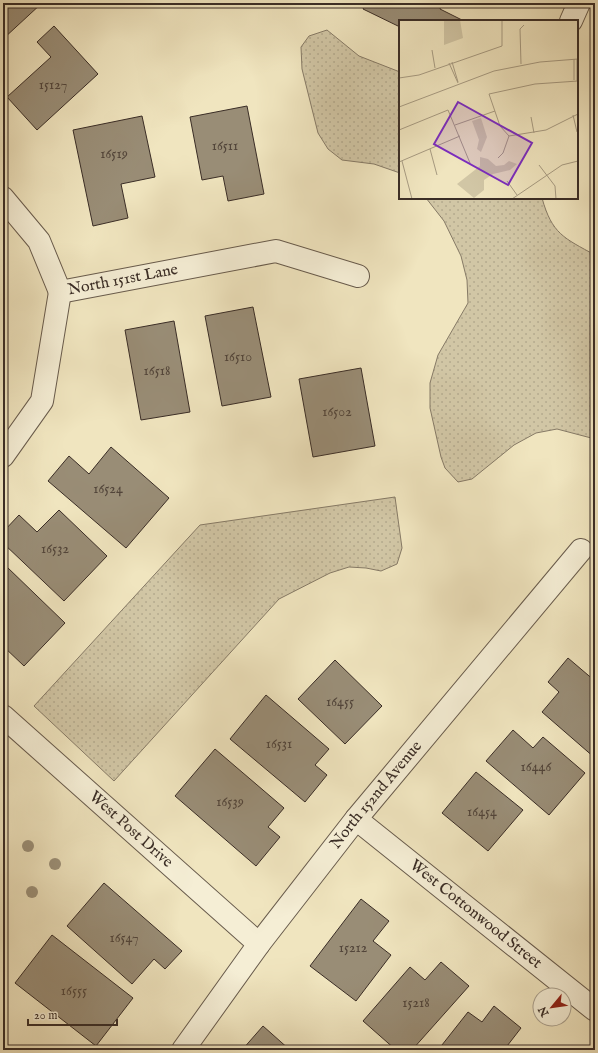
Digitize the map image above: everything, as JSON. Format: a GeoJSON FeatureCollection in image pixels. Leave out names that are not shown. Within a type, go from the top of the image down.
{"type":"FeatureCollection","features":[{"type":"Feature","properties":{"kind":"street"},"geometry":{"type":"LineString","coordinates":[[571,20],[579,3]]}},
{"type":"Feature","properties":{"kind":"street"},"geometry":{"type":"LineString","coordinates":[[3,198],[39,241],[60,292]]}},
{"type":"Feature","properties":{"kind":"street","name":"North 151st Lane"},"geometry":{"type":"LineString","coordinates":[[3,456],[42,401],[60,292],[276,251],[358,276]]}},
{"type":"Feature","properties":{"kind":"street","name":"North 152nd Avenue"},"geometry":{"type":"LineString","coordinates":[[183,1050],[259,944],[356,819],[581,550]]}},
{"type":"Feature","properties":{"kind":"street","name":"West Post Drive"},"geometry":{"type":"LineString","coordinates":[[3,716],[259,944]]}},
{"type":"Feature","properties":{"kind":"street","name":"West Cottonwood Street"},"geometry":{"type":"LineString","coordinates":[[356,819],[595,1010]]}},
{"type":"Feature","properties":{"kind":"shaded area"},"geometry":{"type":"Polygon","coordinates":[[[327,30],[359,56],[399,72],[399,173],[374,164],[342,160],[328,149],[318,133],[302,69],[301,47],[309,36],[327,30]]]}},
{"type":"Feature","properties":{"kind":"shaded area"},"geometry":{"type":"Polygon","coordinates":[[[427,199],[542,199],[550,220],[561,234],[595,255],[595,439],[557,429],[536,433],[514,445],[472,479],[458,482],[445,468],[441,457],[430,408],[430,383],[438,355],[468,303],[467,280],[461,256],[444,221],[427,199]]]}},
{"type":"Feature","properties":{"kind":"shaded area"},"geometry":{"type":"Polygon","coordinates":[[[395,497],[402,548],[397,564],[381,571],[349,567],[330,573],[279,599],[114,781],[34,706],[200,525],[395,497]]]}},
{"type":"Feature","properties":{"kind":"building"},"geometry":{"type":"Polygon","coordinates":[[[3,3],[42,3],[3,39],[3,3]]]}},
{"type":"Feature","properties":{"kind":"building"},"geometry":{"type":"Polygon","coordinates":[[[366,3],[442,3],[440,9],[462,20],[399,20],[399,27],[363,9],[366,3]]]}},
{"type":"Feature","properties":{"kind":"building"},"geometry":{"type":"Polygon","coordinates":[[[54,26],[98,74],[37,130],[7,97],[51,57],[37,42],[54,26]]]}},
{"type":"Feature","properties":{"kind":"building"},"geometry":{"type":"Polygon","coordinates":[[[247,106],[264,194],[228,201],[223,176],[202,180],[190,117],[247,106]]]}},
{"type":"Feature","properties":{"kind":"building"},"geometry":{"type":"Polygon","coordinates":[[[142,116],[155,177],[121,184],[128,218],[93,226],[73,130],[142,116]]]}},
{"type":"Feature","properties":{"kind":"building"},"geometry":{"type":"Polygon","coordinates":[[[253,307],[271,397],[222,406],[205,316],[253,307]]]}},
{"type":"Feature","properties":{"kind":"building"},"geometry":{"type":"Polygon","coordinates":[[[174,321],[190,412],[141,420],[125,330],[174,321]]]}},
{"type":"Feature","properties":{"kind":"building"},"geometry":{"type":"Polygon","coordinates":[[[361,368],[375,446],[313,457],[299,379],[361,368]]]}},
{"type":"Feature","properties":{"kind":"building"},"geometry":{"type":"Polygon","coordinates":[[[111,447],[169,498],[126,548],[48,481],[69,456],[89,474],[111,447]]]}},
{"type":"Feature","properties":{"kind":"building"},"geometry":{"type":"Polygon","coordinates":[[[59,510],[107,556],[64,601],[3,543],[3,532],[19,515],[37,532],[59,510]]]}},
{"type":"Feature","properties":{"kind":"building"},"geometry":{"type":"Polygon","coordinates":[[[7,567],[65,623],[24,666],[3,646],[3,571],[7,567]]]}},
{"type":"Feature","properties":{"kind":"building"},"geometry":{"type":"Polygon","coordinates":[[[568,658],[595,681],[595,758],[542,712],[559,692],[548,682],[568,658]]]}},
{"type":"Feature","properties":{"kind":"building"},"geometry":{"type":"Polygon","coordinates":[[[335,660],[382,706],[345,744],[298,699],[335,660]]]}},
{"type":"Feature","properties":{"kind":"building"},"geometry":{"type":"Polygon","coordinates":[[[266,695],[329,749],[315,765],[327,775],[305,802],[230,739],[266,695]]]}},
{"type":"Feature","properties":{"kind":"building"},"geometry":{"type":"Polygon","coordinates":[[[513,730],[533,748],[543,737],[585,773],[549,815],[486,761],[513,730]]]}},
{"type":"Feature","properties":{"kind":"building"},"geometry":{"type":"Polygon","coordinates":[[[215,749],[284,808],[268,827],[280,837],[256,866],[175,796],[215,749]]]}},
{"type":"Feature","properties":{"kind":"building"},"geometry":{"type":"Polygon","coordinates":[[[476,772],[523,810],[488,851],[442,813],[476,772]]]}},
{"type":"Feature","properties":{"kind":"building"},"geometry":{"type":"Polygon","coordinates":[[[104,883],[182,951],[165,969],[154,959],[132,984],[67,926],[104,883]]]}},
{"type":"Feature","properties":{"kind":"building"},"geometry":{"type":"Polygon","coordinates":[[[361,899],[389,921],[373,941],[391,955],[356,1001],[310,966],[361,899]]]}},
{"type":"Feature","properties":{"kind":"building"},"geometry":{"type":"Polygon","coordinates":[[[52,935],[133,998],[96,1046],[15,983],[52,935]]]}},
{"type":"Feature","properties":{"kind":"building"},"geometry":{"type":"Polygon","coordinates":[[[441,962],[469,986],[412,1050],[396,1050],[363,1021],[410,967],[425,980],[441,962]]]}},
{"type":"Feature","properties":{"kind":"building"},"geometry":{"type":"Polygon","coordinates":[[[494,1006],[521,1028],[504,1050],[438,1050],[468,1012],[482,1022],[494,1006]]]}},
{"type":"Feature","properties":{"kind":"building"},"geometry":{"type":"Polygon","coordinates":[[[263,1026],[290,1050],[242,1050],[263,1026]]]}},
{"type":"Feature","properties":{"kind":"building"},"geometry":{"type":"Polygon","coordinates":[[[77,1046],[77,1050],[40,1050],[77,1046]]]}}]}
